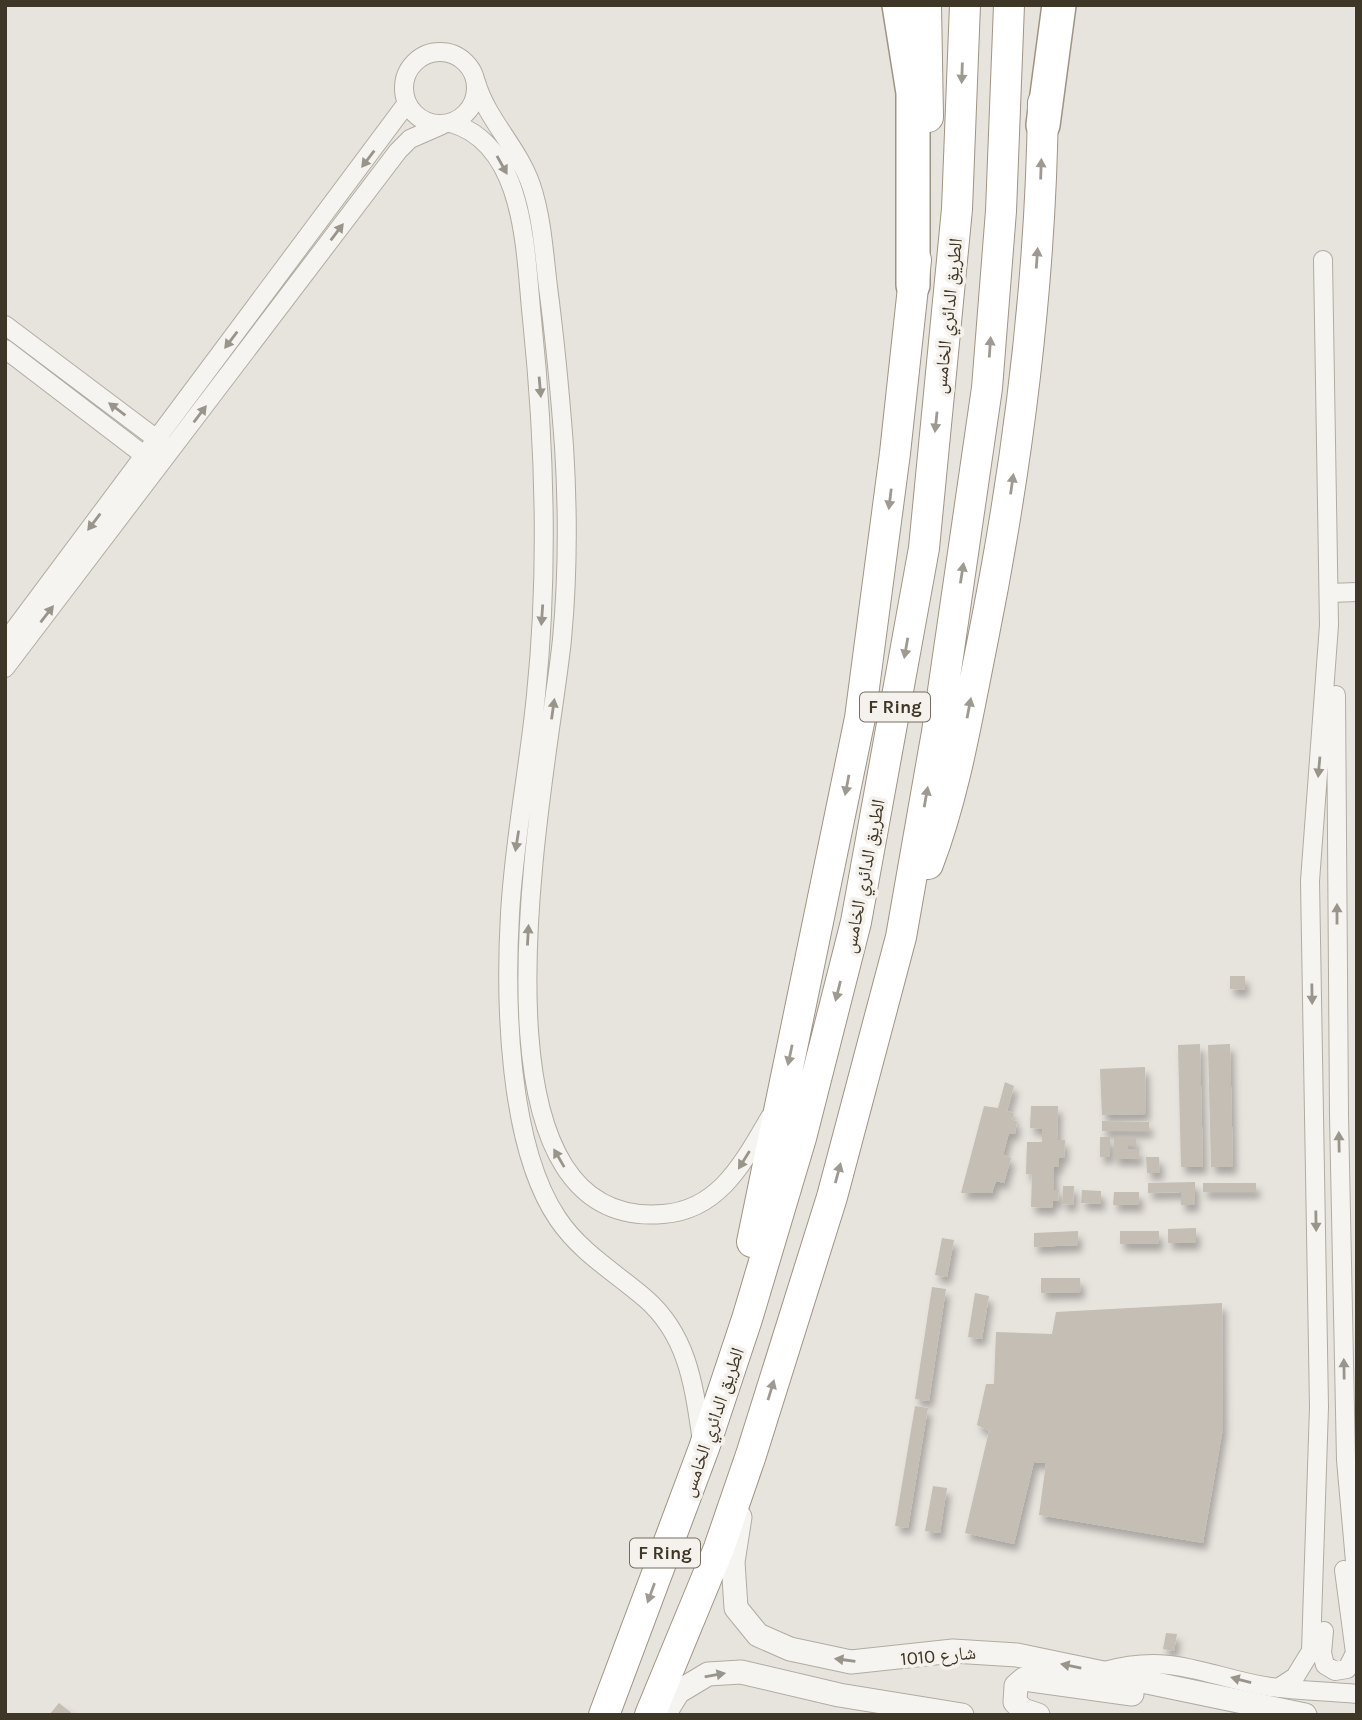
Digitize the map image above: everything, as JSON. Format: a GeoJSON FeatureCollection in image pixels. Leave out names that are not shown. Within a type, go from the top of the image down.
{"type":"FeatureCollection","features":[{"type":"Feature","properties":{"kind":"highway"},"geometry":{"type":"LineString","coordinates":[[899,5],[913,93],[913,285]]}},
{"type":"Feature","properties":{"kind":"highway"},"geometry":{"type":"LineString","coordinates":[[723,1390],[779,1102],[860,718],[895,453],[928,161],[926,5]]}},
{"type":"Feature","properties":{"kind":"highway","name":"الطريق الدائري الخامس"},"geometry":{"type":"LineString","coordinates":[[604,1715],[704,1448],[723,1390],[801,1138],[856,922],[924,548],[957,209],[965,5]]}},
{"type":"Feature","properties":{"kind":"highway","name":"F Ring"},"geometry":{"type":"LineString","coordinates":[[650,1715],[719,1548],[751,1455],[832,1197],[901,937],[942,705],[987,388],[1001,211],[1009,5]]}},
{"type":"Feature","properties":{"kind":"highway"},"geometry":{"type":"LineString","coordinates":[[901,937],[951,796],[1004,534],[1025,392],[1035,289],[1043,125],[1045,5]]}},
{"type":"Feature","properties":{"kind":"highway"},"geometry":{"type":"LineString","coordinates":[[1043,125],[1059,5]]}},
{"type":"Feature","properties":{"kind":"street"},"geometry":{"type":"LineString","coordinates":[[704,1448],[691,1372],[679,1340],[660,1312],[592,1258],[557,1218],[534,1168],[517,1088],[511,1031],[510,916],[514,859],[537,693],[543,610],[546,536],[540,389],[529,276],[512,186],[487,142],[470,130],[418,117],[407,103],[404,86],[409,69],[419,58],[432,52],[446,52],[459,57],[470,67],[486,107],[523,165],[536,200],[554,330],[564,443],[567,541],[562,639],[528,931],[530,1033],[548,1134],[567,1173],[600,1201],[641,1214],[681,1212],[720,1191],[741,1166],[779,1102]]}},
{"type":"Feature","properties":{"kind":"street"},"geometry":{"type":"LineString","coordinates":[[5,668],[398,151],[410,139],[447,124],[471,107],[476,82]]}},
{"type":"Feature","properties":{"kind":"street"},"geometry":{"type":"LineString","coordinates":[[5,642],[407,103]]}},
{"type":"Feature","properties":{"kind":"street"},"geometry":{"type":"LineString","coordinates":[[1278,1688],[1302,1669],[1311,1651],[1319,1457],[1310,881],[1329,625],[1323,260]]}},
{"type":"Feature","properties":{"kind":"street"},"geometry":{"type":"LineString","coordinates":[[5,325],[172,450]]}},
{"type":"Feature","properties":{"kind":"street"},"geometry":{"type":"LineString","coordinates":[[5,349],[159,467]]}},
{"type":"Feature","properties":{"kind":"street"},"geometry":{"type":"LineString","coordinates":[[1329,593],[1357,592]]}},
{"type":"Feature","properties":{"kind":"street"},"geometry":{"type":"LineString","coordinates":[[1319,1457],[1324,1482],[1326,1532],[1322,1659],[1335,1671],[1352,1665],[1355,1653],[1343,1546],[1346,1460],[1339,1115],[1335,656],[1329,625]]}},
{"type":"Feature","properties":{"kind":"street"},"geometry":{"type":"LineString","coordinates":[[517,1088],[537,1084]]}},
{"type":"Feature","properties":{"kind":"street","name":"شارع 1010"},"geometry":{"type":"LineString","coordinates":[[751,1455],[733,1562],[733,1594],[741,1618],[758,1635],[790,1649],[851,1662],[953,1651],[986,1652],[1100,1672],[1305,1715]]}},
{"type":"Feature","properties":{"kind":"street"},"geometry":{"type":"LineString","coordinates":[[1346,1460],[1357,1584]]}},
{"type":"Feature","properties":{"kind":"street"},"geometry":{"type":"LineString","coordinates":[[1100,1672],[1136,1664],[1169,1663],[1278,1688],[1357,1694]]}},
{"type":"Feature","properties":{"kind":"street"},"geometry":{"type":"LineString","coordinates":[[664,1715],[678,1692],[708,1674],[741,1672],[839,1695],[962,1715]]}},
{"type":"Feature","properties":{"kind":"street"},"geometry":{"type":"LineString","coordinates":[[1038,1715],[1023,1710],[1015,1702],[1016,1686],[1024,1679],[1231,1710],[1294,1715]]}},
{"type":"Feature","properties":{"kind":"building"},"geometry":{"type":"Polygon","coordinates":[[[1230,976],[1245,976],[1245,990],[1230,989],[1230,976]]]}},
{"type":"Feature","properties":{"kind":"building"},"geometry":{"type":"Polygon","coordinates":[[[1200,1044],[1203,1167],[1181,1167],[1178,1045],[1200,1044]]]}},
{"type":"Feature","properties":{"kind":"building"},"geometry":{"type":"Polygon","coordinates":[[[1230,1044],[1233,1167],[1211,1167],[1208,1045],[1230,1044]]]}},
{"type":"Feature","properties":{"kind":"building"},"geometry":{"type":"Polygon","coordinates":[[[1145,1067],[1146,1114],[1102,1115],[1100,1069],[1145,1067]]]}},
{"type":"Feature","properties":{"kind":"building"},"geometry":{"type":"Polygon","coordinates":[[[1005,1082],[1014,1086],[1007,1111],[1014,1113],[1012,1120],[1017,1121],[1015,1134],[1009,1133],[1003,1155],[1011,1158],[1004,1183],[996,1181],[992,1193],[961,1193],[984,1106],[998,1108],[1005,1082]]]}},
{"type":"Feature","properties":{"kind":"building"},"geometry":{"type":"Polygon","coordinates":[[[1031,1106],[1058,1106],[1057,1140],[1065,1140],[1064,1158],[1059,1158],[1059,1167],[1054,1167],[1054,1190],[1059,1190],[1058,1201],[1053,1201],[1052,1208],[1031,1207],[1032,1174],[1026,1174],[1027,1142],[1042,1142],[1042,1129],[1030,1128],[1031,1106]]]}},
{"type":"Feature","properties":{"kind":"building"},"geometry":{"type":"Polygon","coordinates":[[[1102,1121],[1149,1122],[1149,1131],[1102,1131],[1102,1121]]]}},
{"type":"Feature","properties":{"kind":"building"},"geometry":{"type":"Polygon","coordinates":[[[1100,1137],[1110,1137],[1110,1157],[1100,1157],[1100,1137]]]}},
{"type":"Feature","properties":{"kind":"building"},"geometry":{"type":"Polygon","coordinates":[[[1114,1137],[1136,1137],[1136,1145],[1128,1145],[1128,1149],[1139,1149],[1139,1159],[1114,1159],[1114,1137]]]}},
{"type":"Feature","properties":{"kind":"building"},"geometry":{"type":"Polygon","coordinates":[[[1146,1157],[1159,1157],[1160,1173],[1147,1173],[1146,1157]]]}},
{"type":"Feature","properties":{"kind":"building"},"geometry":{"type":"Polygon","coordinates":[[[1195,1182],[1195,1205],[1181,1205],[1181,1192],[1148,1193],[1148,1183],[1195,1182]]]}},
{"type":"Feature","properties":{"kind":"building"},"geometry":{"type":"Polygon","coordinates":[[[1203,1183],[1256,1183],[1256,1192],[1203,1192],[1203,1183]]]}},
{"type":"Feature","properties":{"kind":"building"},"geometry":{"type":"Polygon","coordinates":[[[1063,1186],[1074,1186],[1073,1205],[1062,1204],[1063,1186]]]}},
{"type":"Feature","properties":{"kind":"building"},"geometry":{"type":"Polygon","coordinates":[[[1082,1190],[1101,1191],[1101,1204],[1081,1203],[1082,1190]]]}},
{"type":"Feature","properties":{"kind":"building"},"geometry":{"type":"Polygon","coordinates":[[[1114,1192],[1139,1192],[1139,1205],[1113,1205],[1114,1192]]]}},
{"type":"Feature","properties":{"kind":"building"},"geometry":{"type":"Polygon","coordinates":[[[1196,1228],[1196,1243],[1168,1243],[1168,1229],[1196,1228]]]}},
{"type":"Feature","properties":{"kind":"building"},"geometry":{"type":"Polygon","coordinates":[[[1078,1231],[1078,1245],[1034,1247],[1034,1233],[1078,1231]]]}},
{"type":"Feature","properties":{"kind":"building"},"geometry":{"type":"Polygon","coordinates":[[[1120,1231],[1159,1231],[1159,1244],[1120,1244],[1120,1231]]]}},
{"type":"Feature","properties":{"kind":"building"},"geometry":{"type":"Polygon","coordinates":[[[942,1238],[954,1240],[947,1277],[935,1275],[942,1238]]]}},
{"type":"Feature","properties":{"kind":"building"},"geometry":{"type":"Polygon","coordinates":[[[1041,1278],[1080,1278],[1081,1292],[1041,1293],[1041,1278]]]}},
{"type":"Feature","properties":{"kind":"building"},"geometry":{"type":"Polygon","coordinates":[[[932,1287],[946,1289],[929,1401],[915,1399],[932,1287]]]}},
{"type":"Feature","properties":{"kind":"building"},"geometry":{"type":"Polygon","coordinates":[[[975,1293],[989,1296],[982,1339],[968,1337],[975,1293]]]}},
{"type":"Feature","properties":{"kind":"building"},"geometry":{"type":"Polygon","coordinates":[[[1222,1303],[1223,1428],[1203,1543],[1039,1515],[1046,1463],[1034,1462],[1014,1544],[965,1533],[989,1431],[977,1425],[986,1384],[994,1384],[996,1332],[1052,1334],[1056,1312],[1222,1303]]]}},
{"type":"Feature","properties":{"kind":"building"},"geometry":{"type":"Polygon","coordinates":[[[915,1406],[928,1408],[908,1528],[895,1526],[915,1406]]]}},
{"type":"Feature","properties":{"kind":"building"},"geometry":{"type":"Polygon","coordinates":[[[933,1486],[947,1488],[940,1533],[925,1531],[933,1486]]]}},
{"type":"Feature","properties":{"kind":"building"},"geometry":{"type":"Polygon","coordinates":[[[1166,1633],[1177,1634],[1174,1651],[1163,1649],[1166,1633]]]}},
{"type":"Feature","properties":{"kind":"building"},"geometry":{"type":"Polygon","coordinates":[[[59,1703],[74,1715],[49,1715],[59,1703]]]}}]}
